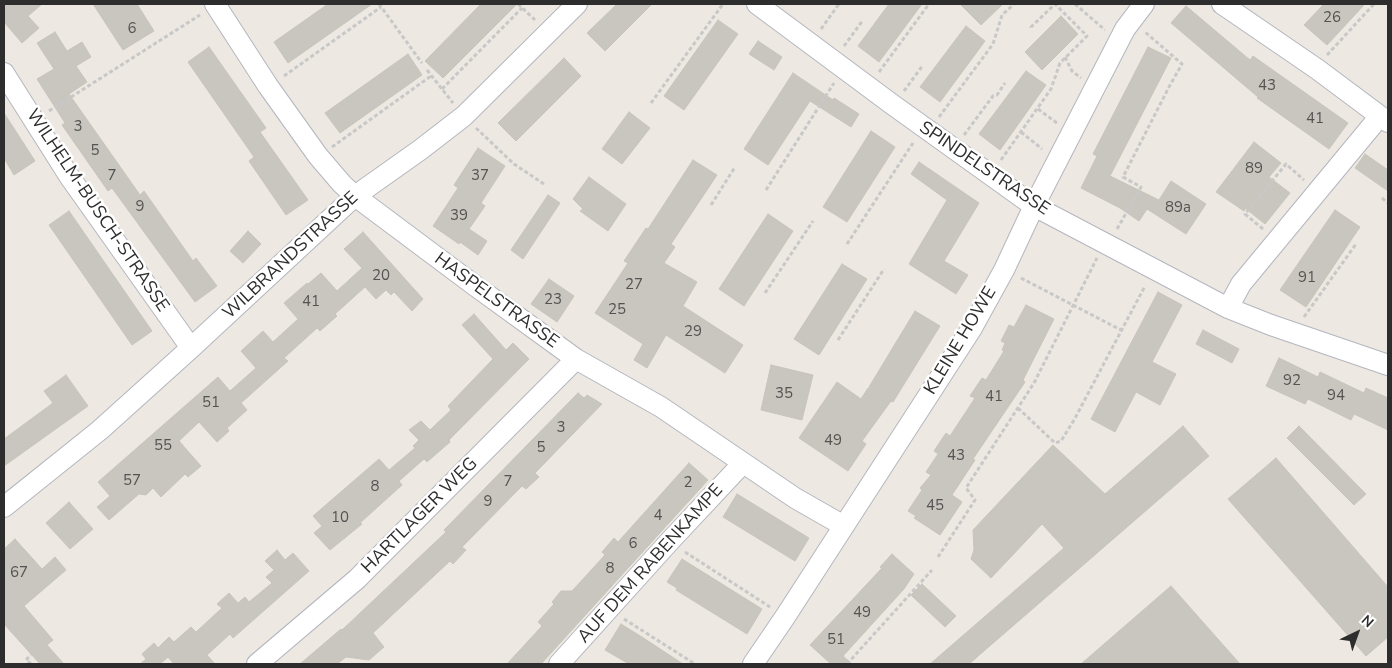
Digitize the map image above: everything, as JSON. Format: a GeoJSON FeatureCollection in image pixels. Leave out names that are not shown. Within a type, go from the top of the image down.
{"type":"FeatureCollection","features":[{"type":"Feature","properties":{"kind":"street","name":"HASPELSTRASSE"},"geometry":{"type":"LineString","coordinates":[[215,4],[268,86],[318,156],[355,196],[576,359],[662,407],[795,498],[844,526]]}},
{"type":"Feature","properties":{"kind":"street","name":"WILBRANDSTRASSE"},"geometry":{"type":"LineString","coordinates":[[4,507],[100,430],[355,196],[464,116],[577,4]]}},
{"type":"Feature","properties":{"kind":"street","name":"SPINDELSTRASSE"},"geometry":{"type":"LineString","coordinates":[[757,4],[893,106],[1034,206],[1228,308],[1388,365]]}},
{"type":"Feature","properties":{"kind":"street","name":"KLEINE HOWE"},"geometry":{"type":"LineString","coordinates":[[753,664],[972,328],[1004,270],[1034,206],[1118,42],[1131,20],[1144,4]]}},
{"type":"Feature","properties":{"kind":"street"},"geometry":{"type":"LineString","coordinates":[[1222,4],[1317,69],[1384,119],[1317,191],[1241,284],[1228,308]]}},
{"type":"Feature","properties":{"kind":"street","name":"WILHELM-BUSCH-STRASSE"},"geometry":{"type":"LineString","coordinates":[[4,73],[68,176],[191,348]]}},
{"type":"Feature","properties":{"kind":"street","name":"HARTLAGER WEG"},"geometry":{"type":"LineString","coordinates":[[257,664],[357,579],[576,359]]}},
{"type":"Feature","properties":{"kind":"street","name":"AUF DEM RABENKAMPE"},"geometry":{"type":"LineString","coordinates":[[559,664],[743,463]]}},
{"type":"Feature","properties":{"kind":"path"},"geometry":{"type":"LineString","coordinates":[[34,121],[215,4]]}},
{"type":"Feature","properties":{"kind":"path"},"geometry":{"type":"LineString","coordinates":[[442,89],[522,8],[518,4]]}},
{"type":"Feature","properties":{"kind":"path"},"geometry":{"type":"LineString","coordinates":[[651,103],[723,4]]}},
{"type":"Feature","properties":{"kind":"path"},"geometry":{"type":"LineString","coordinates":[[810,43],[839,4]]}},
{"type":"Feature","properties":{"kind":"path"},"geometry":{"type":"LineString","coordinates":[[868,87],[930,4]]}},
{"type":"Feature","properties":{"kind":"path"},"geometry":{"type":"LineString","coordinates":[[847,244],[926,130],[993,44],[1002,15],[1014,4]]}},
{"type":"Feature","properties":{"kind":"path"},"geometry":{"type":"LineString","coordinates":[[990,175],[1051,89],[1058,66],[1086,36],[1055,4],[1031,27],[1032,29]]}},
{"type":"Feature","properties":{"kind":"path"},"geometry":{"type":"LineString","coordinates":[[1075,4],[1118,42]]}},
{"type":"Feature","properties":{"kind":"path"},"geometry":{"type":"LineString","coordinates":[[1317,69],[1332,49],[1374,4]]}},
{"type":"Feature","properties":{"kind":"path"},"geometry":{"type":"LineString","coordinates":[[268,86],[380,5],[422,63]]}},
{"type":"Feature","properties":{"kind":"path"},"geometry":{"type":"LineString","coordinates":[[766,190],[863,20]]}},
{"type":"Feature","properties":{"kind":"path"},"geometry":{"type":"LineString","coordinates":[[938,556],[975,500],[966,488],[1034,383],[1105,245],[1127,215],[1141,187],[1123,177],[1182,64],[1131,20]]}},
{"type":"Feature","properties":{"kind":"path"},"geometry":{"type":"LineString","coordinates":[[1065,57],[1072,71],[1096,86]]}},
{"type":"Feature","properties":{"kind":"path"},"geometry":{"type":"LineString","coordinates":[[893,106],[923,65]]}},
{"type":"Feature","properties":{"kind":"path"},"geometry":{"type":"LineString","coordinates":[[427,70],[464,116],[502,154],[544,184]]}},
{"type":"Feature","properties":{"kind":"path"},"geometry":{"type":"LineString","coordinates":[[318,156],[431,76]]}},
{"type":"Feature","properties":{"kind":"path"},"geometry":{"type":"LineString","coordinates":[[953,149],[992,96],[997,95],[1005,84]]}},
{"type":"Feature","properties":{"kind":"path"},"geometry":{"type":"LineString","coordinates":[[1021,132],[1057,161]]}},
{"type":"Feature","properties":{"kind":"path"},"geometry":{"type":"LineString","coordinates":[[1276,241],[1245,214],[1286,164],[1317,191]]}},
{"type":"Feature","properties":{"kind":"path"},"geometry":{"type":"LineString","coordinates":[[710,205],[736,167]]}},
{"type":"Feature","properties":{"kind":"path"},"geometry":{"type":"LineString","coordinates":[[1382,198],[1388,203]]}},
{"type":"Feature","properties":{"kind":"path"},"geometry":{"type":"LineString","coordinates":[[765,293],[813,221]]}},
{"type":"Feature","properties":{"kind":"path"},"geometry":{"type":"LineString","coordinates":[[1294,332],[1356,244]]}},
{"type":"Feature","properties":{"kind":"path"},"geometry":{"type":"LineString","coordinates":[[838,340],[884,269]]}},
{"type":"Feature","properties":{"kind":"path"},"geometry":{"type":"LineString","coordinates":[[1004,270],[1121,330]]}},
{"type":"Feature","properties":{"kind":"path"},"geometry":{"type":"LineString","coordinates":[[1018,408],[1055,444],[1061,441],[1154,270]]}},
{"type":"Feature","properties":{"kind":"path"},"geometry":{"type":"LineString","coordinates":[[669,542],[785,617]]}},
{"type":"Feature","properties":{"kind":"path"},"geometry":{"type":"LineString","coordinates":[[847,664],[932,570]]}},
{"type":"Feature","properties":{"kind":"path"},"geometry":{"type":"LineString","coordinates":[[609,609],[695,664]]}},
{"type":"Feature","properties":{"kind":"path"},"geometry":{"type":"LineString","coordinates":[[30,664],[26,660],[31,655]]}},
{"type":"Feature","properties":{"kind":"building"},"geometry":{"type":"Polygon","coordinates":[[[4,4],[42,4],[28,16],[39,28],[22,43],[4,22],[4,4]]]}},
{"type":"Feature","properties":{"kind":"building"},"geometry":{"type":"Polygon","coordinates":[[[93,4],[137,4],[154,31],[123,50],[93,4]]]}},
{"type":"Feature","properties":{"kind":"building"},"geometry":{"type":"Polygon","coordinates":[[[328,4],[372,4],[288,63],[274,42],[328,4]]]}},
{"type":"Feature","properties":{"kind":"building"},"geometry":{"type":"Polygon","coordinates":[[[481,4],[517,4],[443,78],[425,61],[481,4]]]}},
{"type":"Feature","properties":{"kind":"building"},"geometry":{"type":"Polygon","coordinates":[[[617,4],[652,4],[605,51],[587,33],[617,4]]]}},
{"type":"Feature","properties":{"kind":"building"},"geometry":{"type":"Polygon","coordinates":[[[889,4],[922,4],[879,62],[858,46],[889,4]]]}},
{"type":"Feature","properties":{"kind":"building"},"geometry":{"type":"Polygon","coordinates":[[[960,4],[1003,4],[981,25],[960,4]]]}},
{"type":"Feature","properties":{"kind":"building"},"geometry":{"type":"Polygon","coordinates":[[[1324,4],[1365,4],[1327,45],[1304,25],[1324,4]]]}},
{"type":"Feature","properties":{"kind":"building"},"geometry":{"type":"Polygon","coordinates":[[[1186,6],[1250,60],[1253,56],[1348,123],[1329,149],[1257,98],[1171,23],[1186,6]]]}},
{"type":"Feature","properties":{"kind":"building"},"geometry":{"type":"Polygon","coordinates":[[[1061,16],[1078,34],[1042,70],[1025,52],[1061,16]]]}},
{"type":"Feature","properties":{"kind":"building"},"geometry":{"type":"Polygon","coordinates":[[[718,20],[738,34],[684,110],[664,96],[718,20]]]}},
{"type":"Feature","properties":{"kind":"building"},"geometry":{"type":"Polygon","coordinates":[[[966,26],[985,41],[940,102],[920,87],[966,26]]]}},
{"type":"Feature","properties":{"kind":"building"},"geometry":{"type":"Polygon","coordinates":[[[55,32],[67,51],[82,42],[91,57],[76,66],[87,82],[69,94],[140,195],[144,191],[193,261],[196,258],[217,286],[195,302],[112,188],[108,191],[62,125],[65,123],[37,79],[54,69],[37,43],[55,32]]]}},
{"type":"Feature","properties":{"kind":"building"},"geometry":{"type":"Polygon","coordinates":[[[758,41],[782,57],[774,70],[749,54],[758,41]]]}},
{"type":"Feature","properties":{"kind":"building"},"geometry":{"type":"Polygon","coordinates":[[[209,47],[266,128],[260,132],[308,200],[286,215],[249,161],[254,157],[188,62],[209,47]]]}},
{"type":"Feature","properties":{"kind":"building"},"geometry":{"type":"Polygon","coordinates":[[[1148,47],[1171,58],[1110,176],[1159,200],[1171,181],[1206,204],[1186,234],[1147,209],[1139,221],[1120,208],[1081,188],[1097,156],[1093,154],[1148,47]]]}},
{"type":"Feature","properties":{"kind":"building"},"geometry":{"type":"Polygon","coordinates":[[[408,54],[422,75],[340,133],[325,113],[408,54]]]}},
{"type":"Feature","properties":{"kind":"building"},"geometry":{"type":"Polygon","coordinates":[[[564,58],[581,76],[516,141],[498,123],[564,58]]]}},
{"type":"Feature","properties":{"kind":"building"},"geometry":{"type":"Polygon","coordinates":[[[1026,71],[1046,85],[1000,150],[979,134],[1026,71]]]}},
{"type":"Feature","properties":{"kind":"building"},"geometry":{"type":"Polygon","coordinates":[[[793,73],[833,100],[834,98],[859,114],[851,127],[810,101],[768,165],[744,149],[793,73]]]}},
{"type":"Feature","properties":{"kind":"building"},"geometry":{"type":"Polygon","coordinates":[[[629,112],[650,128],[622,164],[602,149],[629,112]]]}},
{"type":"Feature","properties":{"kind":"building"},"geometry":{"type":"Polygon","coordinates":[[[4,113],[35,161],[14,175],[4,158],[4,113]]]}},
{"type":"Feature","properties":{"kind":"building"},"geometry":{"type":"Polygon","coordinates":[[[871,131],[895,147],[847,222],[823,207],[871,131]]]}},
{"type":"Feature","properties":{"kind":"building"},"geometry":{"type":"Polygon","coordinates":[[[1254,142],[1281,163],[1269,177],[1290,193],[1265,224],[1245,208],[1244,211],[1216,192],[1254,142]]]}},
{"type":"Feature","properties":{"kind":"building"},"geometry":{"type":"Polygon","coordinates":[[[478,148],[505,166],[481,203],[485,206],[469,229],[487,241],[478,255],[433,226],[458,188],[454,185],[478,148]]]}},
{"type":"Feature","properties":{"kind":"building"},"geometry":{"type":"Polygon","coordinates":[[[1365,154],[1388,170],[1388,191],[1355,168],[1365,154]]]}},
{"type":"Feature","properties":{"kind":"building"},"geometry":{"type":"Polygon","coordinates":[[[693,160],[717,175],[671,244],[675,247],[664,263],[697,282],[683,306],[743,345],[725,373],[666,335],[647,368],[634,360],[643,344],[595,313],[628,263],[624,261],[646,228],[648,229],[693,160]]]}},
{"type":"Feature","properties":{"kind":"building"},"geometry":{"type":"Polygon","coordinates":[[[919,162],[979,203],[944,261],[968,275],[956,294],[909,264],[947,200],[911,174],[919,162]]]}},
{"type":"Feature","properties":{"kind":"building"},"geometry":{"type":"Polygon","coordinates":[[[589,177],[626,204],[608,231],[580,211],[583,209],[573,199],[589,177]]]}},
{"type":"Feature","properties":{"kind":"building"},"geometry":{"type":"Polygon","coordinates":[[[548,195],[560,203],[523,259],[511,250],[548,195]]]}},
{"type":"Feature","properties":{"kind":"building"},"geometry":{"type":"Polygon","coordinates":[[[1335,210],[1360,227],[1306,307],[1280,290],[1335,210]]]}},
{"type":"Feature","properties":{"kind":"building"},"geometry":{"type":"Polygon","coordinates":[[[69,211],[152,331],[132,345],[49,225],[69,211]]]}},
{"type":"Feature","properties":{"kind":"building"},"geometry":{"type":"Polygon","coordinates":[[[768,214],[793,231],[744,306],[719,289],[768,214]]]}},
{"type":"Feature","properties":{"kind":"building"},"geometry":{"type":"Polygon","coordinates":[[[248,231],[261,244],[243,263],[230,251],[248,231]]]}},
{"type":"Feature","properties":{"kind":"building"},"geometry":{"type":"Polygon","coordinates":[[[363,232],[423,299],[412,311],[394,292],[391,295],[386,290],[376,299],[365,287],[335,314],[337,316],[320,331],[317,328],[284,358],[288,361],[241,403],[247,410],[227,428],[229,431],[217,442],[199,422],[179,441],[201,466],[188,477],[185,474],[161,497],[153,488],[146,495],[139,494],[109,520],[97,507],[110,496],[98,482],[218,377],[230,391],[256,368],[241,351],[263,331],[273,342],[298,319],[284,303],[307,283],[321,273],[337,291],[362,268],[344,249],[363,232]]]}},
{"type":"Feature","properties":{"kind":"building"},"geometry":{"type":"Polygon","coordinates":[[[842,264],[867,279],[819,355],[794,339],[842,264]]]}},
{"type":"Feature","properties":{"kind":"building"},"geometry":{"type":"Polygon","coordinates":[[[549,279],[574,296],[557,322],[531,304],[549,279]]]}},
{"type":"Feature","properties":{"kind":"building"},"geometry":{"type":"Polygon","coordinates":[[[1158,292],[1182,305],[1152,362],[1176,374],[1160,405],[1136,392],[1115,432],[1091,419],[1158,292]]]}},
{"type":"Feature","properties":{"kind":"building"},"geometry":{"type":"Polygon","coordinates":[[[1026,305],[1054,319],[1023,380],[1025,382],[973,459],[975,460],[952,495],[962,502],[940,535],[914,518],[916,516],[908,511],[922,490],[920,488],[931,475],[926,472],[938,454],[934,451],[946,433],[950,436],[975,398],[970,396],[982,378],[986,380],[1004,351],[1002,350],[1005,343],[1001,341],[1009,325],[1014,327],[1026,305]]]}},
{"type":"Feature","properties":{"kind":"building"},"geometry":{"type":"Polygon","coordinates":[[[915,311],[940,326],[893,402],[891,401],[862,441],[866,444],[848,471],[799,438],[837,382],[861,399],[868,388],[874,390],[869,387],[915,311]]]}},
{"type":"Feature","properties":{"kind":"building"},"geometry":{"type":"Polygon","coordinates":[[[474,314],[506,350],[513,343],[529,359],[449,440],[450,442],[427,462],[424,459],[399,481],[402,485],[360,523],[362,524],[330,550],[314,533],[322,526],[313,516],[379,459],[389,470],[415,448],[413,446],[419,440],[409,430],[421,421],[430,430],[451,410],[448,406],[493,359],[462,325],[474,314]]]}},
{"type":"Feature","properties":{"kind":"building"},"geometry":{"type":"Polygon","coordinates":[[[1203,330],[1239,349],[1232,363],[1196,344],[1203,330]]]}},
{"type":"Feature","properties":{"kind":"building"},"geometry":{"type":"Polygon","coordinates":[[[1279,358],[1318,377],[1320,372],[1364,393],[1366,388],[1388,398],[1388,430],[1354,414],[1351,420],[1308,399],[1305,404],[1266,386],[1279,358]]]}},
{"type":"Feature","properties":{"kind":"building"},"geometry":{"type":"Polygon","coordinates":[[[771,365],[813,375],[802,420],[761,410],[771,365]]]}},
{"type":"Feature","properties":{"kind":"building"},"geometry":{"type":"Polygon","coordinates":[[[66,375],[88,406],[4,466],[4,439],[53,403],[44,391],[66,375]]]}},
{"type":"Feature","properties":{"kind":"building"},"geometry":{"type":"Polygon","coordinates":[[[578,393],[584,398],[587,395],[602,404],[535,473],[539,477],[526,489],[522,486],[462,547],[466,550],[453,564],[450,561],[373,633],[384,647],[369,660],[346,657],[337,664],[300,664],[342,630],[446,532],[444,530],[578,393]]]}},
{"type":"Feature","properties":{"kind":"building"},"geometry":{"type":"Polygon","coordinates":[[[1183,426],[1209,456],[969,664],[930,664],[1064,548],[1042,524],[991,578],[971,559],[974,550],[973,530],[1053,445],[1105,494],[1183,426]]]}},
{"type":"Feature","properties":{"kind":"building"},"geometry":{"type":"Polygon","coordinates":[[[1299,426],[1366,494],[1354,505],[1287,438],[1299,426]]]}},
{"type":"Feature","properties":{"kind":"building"},"geometry":{"type":"Polygon","coordinates":[[[1276,458],[1388,587],[1388,637],[1366,656],[1228,499],[1276,458]]]}},
{"type":"Feature","properties":{"kind":"building"},"geometry":{"type":"Polygon","coordinates":[[[689,463],[708,480],[541,664],[507,664],[542,626],[538,622],[554,604],[552,602],[561,591],[572,591],[605,555],[602,552],[614,538],[618,542],[689,463]]]}},
{"type":"Feature","properties":{"kind":"building"},"geometry":{"type":"Polygon","coordinates":[[[737,494],[809,538],[795,561],[723,517],[737,494]]]}},
{"type":"Feature","properties":{"kind":"building"},"geometry":{"type":"Polygon","coordinates":[[[69,502],[93,529],[70,549],[46,523],[69,502]]]}},
{"type":"Feature","properties":{"kind":"building"},"geometry":{"type":"Polygon","coordinates":[[[15,539],[42,569],[55,557],[66,570],[24,606],[53,640],[47,645],[64,664],[40,664],[4,624],[4,549],[15,539]]]}},
{"type":"Feature","properties":{"kind":"building"},"geometry":{"type":"Polygon","coordinates":[[[277,550],[285,560],[293,553],[309,571],[233,638],[230,634],[207,655],[215,664],[174,664],[168,657],[160,664],[140,664],[146,659],[142,654],[154,643],[158,648],[169,637],[174,642],[191,627],[196,632],[222,608],[217,604],[229,593],[238,603],[245,597],[249,602],[272,583],[266,577],[274,570],[265,561],[277,550]]]}},
{"type":"Feature","properties":{"kind":"building"},"geometry":{"type":"Polygon","coordinates":[[[892,554],[914,574],[904,589],[843,656],[852,664],[831,664],[810,645],[882,568],[880,567],[892,554]]]}},
{"type":"Feature","properties":{"kind":"building"},"geometry":{"type":"Polygon","coordinates":[[[682,559],[762,609],[747,634],[676,590],[677,588],[667,582],[682,559]]]}},
{"type":"Feature","properties":{"kind":"building"},"geometry":{"type":"Polygon","coordinates":[[[922,584],[956,616],[945,627],[911,595],[922,584]]]}},
{"type":"Feature","properties":{"kind":"building"},"geometry":{"type":"Polygon","coordinates":[[[1171,586],[1240,664],[1081,664],[1171,586]]]}},
{"type":"Feature","properties":{"kind":"building"},"geometry":{"type":"Polygon","coordinates":[[[621,624],[683,664],[629,664],[605,650],[621,624]]]}}]}
